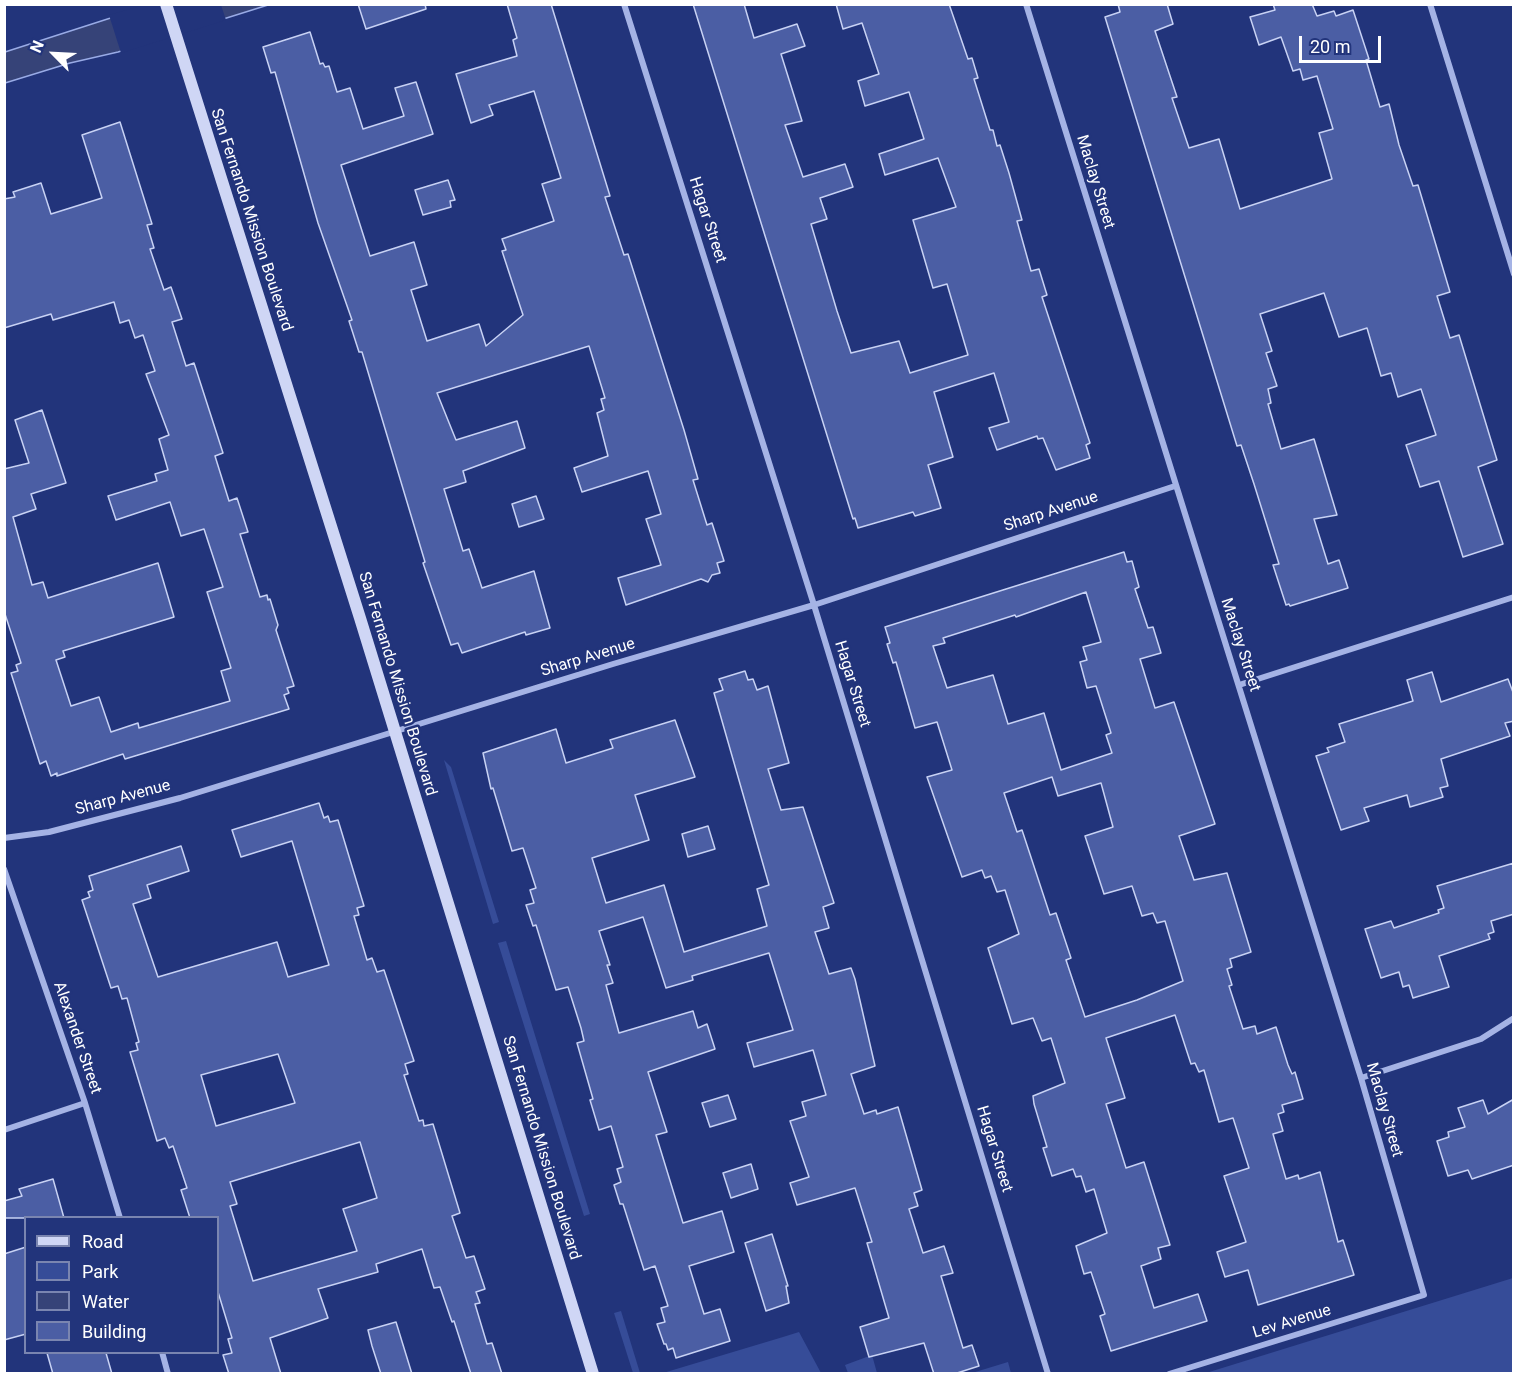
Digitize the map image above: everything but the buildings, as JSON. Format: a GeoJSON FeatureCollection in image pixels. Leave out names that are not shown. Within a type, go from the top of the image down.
{"type":"FeatureCollection","features":[{"type":"Feature","properties":{"kind":"main road","name":"San Fernando Mission Boulevard"},"geometry":{"type":"LineString","coordinates":[[166,4],[395,731],[593,1374]]}},
{"type":"Feature","properties":{"kind":"street","name":"Hagar Street"},"geometry":{"type":"LineString","coordinates":[[624,4],[814,605],[1048,1374]]}},
{"type":"Feature","properties":{"kind":"street","name":"Maclay Street"},"geometry":{"type":"LineString","coordinates":[[1026,4],[1361,1078],[1424,1295]]}},
{"type":"Feature","properties":{"kind":"street"},"geometry":{"type":"LineString","coordinates":[[1430,4],[1514,274]]}},
{"type":"Feature","properties":{"kind":"street","name":"Sharp Avenue"},"geometry":{"type":"LineString","coordinates":[[4,838],[49,832],[180,798],[814,605],[1175,486]]}},
{"type":"Feature","properties":{"kind":"street"},"geometry":{"type":"LineString","coordinates":[[1239,685],[1514,597]]}},
{"type":"Feature","properties":{"kind":"street","name":"Alexander Street"},"geometry":{"type":"LineString","coordinates":[[4,869],[85,1104],[119,1216]]}},
{"type":"Feature","properties":{"kind":"street"},"geometry":{"type":"LineString","coordinates":[[1361,1078],[1481,1039],[1514,1018]]}},
{"type":"Feature","properties":{"kind":"street"},"geometry":{"type":"LineString","coordinates":[[4,1130],[85,1104]]}},
{"type":"Feature","properties":{"kind":"street","name":"Lev Avenue"},"geometry":{"type":"LineString","coordinates":[[1168,1374],[1424,1295]]}},
{"type":"Feature","properties":{"kind":"street"},"geometry":{"type":"LineString","coordinates":[[162,1354],[168,1374]]}},
{"type":"Feature","properties":{"kind":"green space"},"geometry":{"type":"Polygon","coordinates":[[[444,760],[451,767],[499,922],[493,924],[444,760]]]}},
{"type":"Feature","properties":{"kind":"green space"},"geometry":{"type":"Polygon","coordinates":[[[506,941],[590,1214],[584,1216],[498,943],[506,941]]]}},
{"type":"Feature","properties":{"kind":"green space"},"geometry":{"type":"Polygon","coordinates":[[[1513,1278],[1513,1373],[1206,1373],[1513,1278]]]}},
{"type":"Feature","properties":{"kind":"green space"},"geometry":{"type":"Polygon","coordinates":[[[621,1311],[640,1373],[633,1373],[614,1313],[621,1311]]]}},
{"type":"Feature","properties":{"kind":"green space"},"geometry":{"type":"Polygon","coordinates":[[[799,1332],[821,1373],[663,1373],[783,1337],[799,1332]]]}},
{"type":"Feature","properties":{"kind":"green space"},"geometry":{"type":"Polygon","coordinates":[[[872,1355],[877,1373],[848,1373],[845,1365],[872,1355]]]}},
{"type":"Feature","properties":{"kind":"green space"},"geometry":{"type":"Polygon","coordinates":[[[1008,1362],[1011,1373],[972,1373],[1008,1362]]]}},
{"type":"Feature","properties":{"kind":"water"},"geometry":{"type":"Polygon","coordinates":[[[151,5],[268,5],[118,52],[70,63],[5,83],[5,52],[151,5]]]}},
{"type":"Feature","properties":{"kind":"pier"},"geometry":{"type":"Polygon","coordinates":[[[144,5],[221,5],[226,20],[121,53],[109,15],[144,5]]]}}]}
